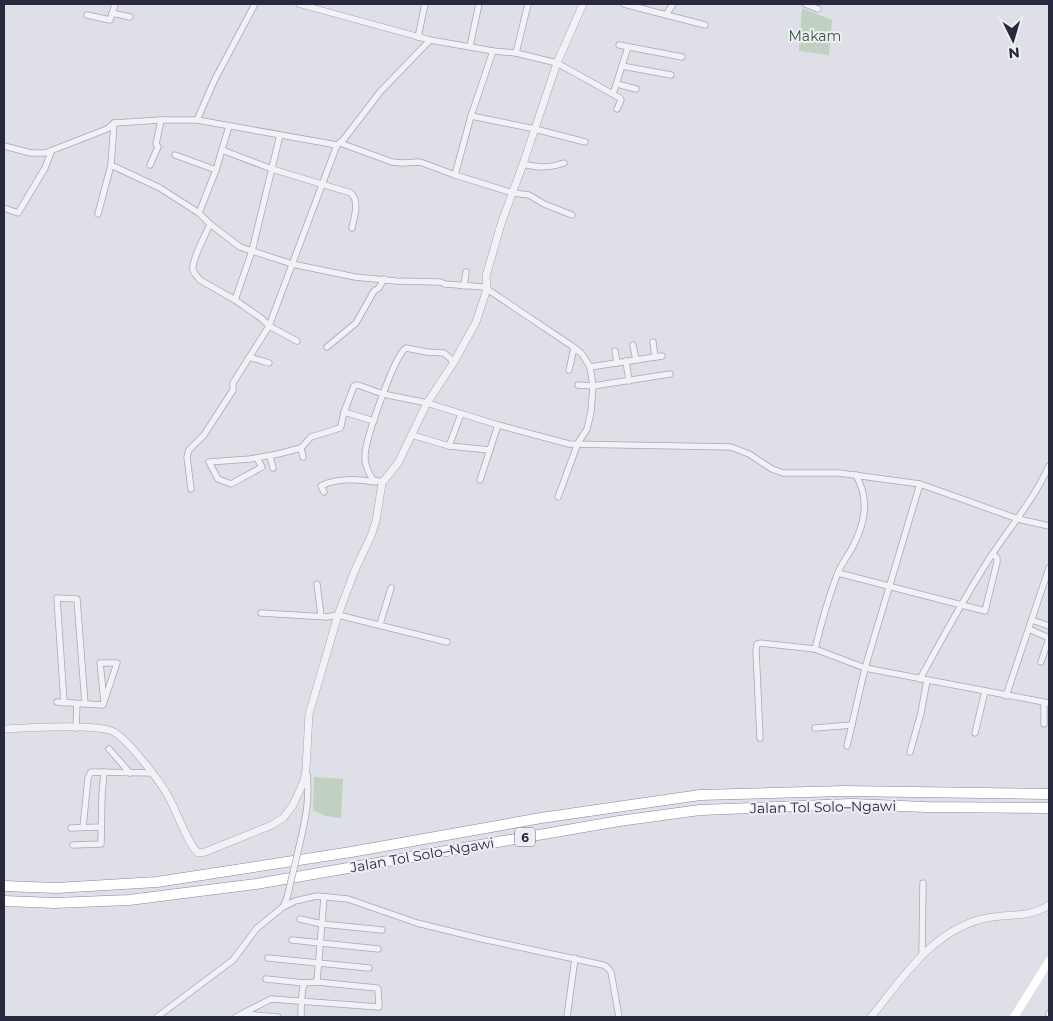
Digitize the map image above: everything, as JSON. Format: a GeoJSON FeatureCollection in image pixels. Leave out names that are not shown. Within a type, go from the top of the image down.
{"type":"FeatureCollection","features":[{"type":"Feature","properties":{"kind":"highway","name":"Jalan Tol Solo–Ngawi"},"geometry":{"type":"LineString","coordinates":[[4,886],[56,888],[157,882],[351,852],[541,818],[700,795],[844,791],[1049,794]]}},
{"type":"Feature","properties":{"kind":"highway","name":"Jalan Tol Solo–Ngawi"},"geometry":{"type":"LineString","coordinates":[[4,901],[129,900],[256,884],[619,821],[700,810],[851,804],[1049,808]]}},
{"type":"Feature","properties":{"kind":"main road"},"geometry":{"type":"LineString","coordinates":[[1014,1017],[1049,961]]}},
{"type":"Feature","properties":{"kind":"street"},"geometry":{"type":"LineString","coordinates":[[87,15],[110,20],[115,4]]}},
{"type":"Feature","properties":{"kind":"street"},"geometry":{"type":"LineString","coordinates":[[197,120],[215,78],[255,4]]}},
{"type":"Feature","properties":{"kind":"street"},"geometry":{"type":"LineString","coordinates":[[302,4],[430,40],[516,53],[557,63],[621,100],[617,109]]}},
{"type":"Feature","properties":{"kind":"street"},"geometry":{"type":"LineString","coordinates":[[418,37],[425,4]]}},
{"type":"Feature","properties":{"kind":"street"},"geometry":{"type":"LineString","coordinates":[[470,46],[479,4]]}},
{"type":"Feature","properties":{"kind":"street"},"geometry":{"type":"LineString","coordinates":[[516,53],[528,4]]}},
{"type":"Feature","properties":{"kind":"street"},"geometry":{"type":"LineString","coordinates":[[4,729],[76,728],[100,729],[114,732],[127,743],[153,773],[168,795],[196,850],[202,853],[272,825],[284,818],[293,805],[304,781],[309,714],[338,615],[355,570],[371,536],[378,510],[382,482],[398,462],[427,403],[454,362],[476,322],[487,289],[486,276],[488,266],[512,193],[557,63],[583,4]]}},
{"type":"Feature","properties":{"kind":"street"},"geometry":{"type":"LineString","coordinates":[[624,4],[705,25]]}},
{"type":"Feature","properties":{"kind":"street"},"geometry":{"type":"LineString","coordinates":[[666,15],[673,4]]}},
{"type":"Feature","properties":{"kind":"street"},"geometry":{"type":"LineString","coordinates":[[805,4],[818,10]]}},
{"type":"Feature","properties":{"kind":"street"},"geometry":{"type":"LineString","coordinates":[[112,13],[130,17]]}},
{"type":"Feature","properties":{"kind":"street"},"geometry":{"type":"LineString","coordinates":[[191,489],[187,462],[188,453],[204,435],[233,390],[233,383],[269,326],[338,144],[380,92],[430,40]]}},
{"type":"Feature","properties":{"kind":"street"},"geometry":{"type":"LineString","coordinates":[[619,45],[682,57]]}},
{"type":"Feature","properties":{"kind":"street"},"geometry":{"type":"LineString","coordinates":[[613,94],[628,47]]}},
{"type":"Feature","properties":{"kind":"street"},"geometry":{"type":"LineString","coordinates":[[455,176],[471,116],[493,51]]}},
{"type":"Feature","properties":{"kind":"street"},"geometry":{"type":"LineString","coordinates":[[622,66],[671,75]]}},
{"type":"Feature","properties":{"kind":"street"},"geometry":{"type":"LineString","coordinates":[[617,84],[636,89]]}},
{"type":"Feature","properties":{"kind":"street"},"geometry":{"type":"LineString","coordinates":[[471,116],[535,129],[585,142]]}},
{"type":"Feature","properties":{"kind":"street"},"geometry":{"type":"LineString","coordinates":[[150,165],[158,147],[156,144],[161,120]]}},
{"type":"Feature","properties":{"kind":"street"},"geometry":{"type":"LineString","coordinates":[[4,146],[31,153],[50,152],[107,129],[114,123],[197,120],[338,144],[402,164],[420,162],[455,176],[512,193],[529,195],[544,204],[572,215]]}},
{"type":"Feature","properties":{"kind":"street"},"geometry":{"type":"LineString","coordinates":[[98,214],[111,165],[114,123]]}},
{"type":"Feature","properties":{"kind":"street"},"geometry":{"type":"LineString","coordinates":[[200,214],[229,126]]}},
{"type":"Feature","properties":{"kind":"street"},"geometry":{"type":"LineString","coordinates":[[235,300],[252,251],[280,135]]}},
{"type":"Feature","properties":{"kind":"street"},"geometry":{"type":"LineString","coordinates":[[222,150],[272,169],[351,193],[354,196],[356,205],[352,228]]}},
{"type":"Feature","properties":{"kind":"street"},"geometry":{"type":"LineString","coordinates":[[4,208],[18,213],[45,168],[50,152]]}},
{"type":"Feature","properties":{"kind":"street"},"geometry":{"type":"LineString","coordinates":[[174,155],[216,170]]}},
{"type":"Feature","properties":{"kind":"street"},"geometry":{"type":"LineString","coordinates":[[523,164],[538,168],[552,167],[564,163]]}},
{"type":"Feature","properties":{"kind":"street"},"geometry":{"type":"LineString","coordinates":[[111,165],[149,182],[200,214],[240,247],[292,264],[355,277],[440,282],[484,287],[574,348],[582,354],[590,367],[593,386],[590,421],[578,443],[558,497]]}},
{"type":"Feature","properties":{"kind":"street"},"geometry":{"type":"LineString","coordinates":[[210,224],[194,262],[193,269],[200,280],[235,300],[269,326],[297,341]]}},
{"type":"Feature","properties":{"kind":"street"},"geometry":{"type":"LineString","coordinates":[[464,286],[466,272]]}},
{"type":"Feature","properties":{"kind":"street"},"geometry":{"type":"LineString","coordinates":[[327,347],[356,323],[374,291],[379,288],[384,280]]}},
{"type":"Feature","properties":{"kind":"street"},"geometry":{"type":"LineString","coordinates":[[653,342],[655,357]]}},
{"type":"Feature","properties":{"kind":"street"},"geometry":{"type":"LineString","coordinates":[[633,345],[636,360]]}},
{"type":"Feature","properties":{"kind":"street"},"geometry":{"type":"LineString","coordinates":[[569,370],[574,348]]}},
{"type":"Feature","properties":{"kind":"street"},"geometry":{"type":"LineString","coordinates":[[382,482],[373,480],[365,461],[365,452],[383,394],[400,354],[405,349],[444,352],[454,362]]}},
{"type":"Feature","properties":{"kind":"street"},"geometry":{"type":"LineString","coordinates":[[615,351],[617,363]]}},
{"type":"Feature","properties":{"kind":"street"},"geometry":{"type":"LineString","coordinates":[[590,367],[662,356]]}},
{"type":"Feature","properties":{"kind":"street"},"geometry":{"type":"LineString","coordinates":[[249,357],[269,363]]}},
{"type":"Feature","properties":{"kind":"street"},"geometry":{"type":"LineString","coordinates":[[626,361],[629,381]]}},
{"type":"Feature","properties":{"kind":"street"},"geometry":{"type":"LineString","coordinates":[[578,385],[593,386],[670,374]]}},
{"type":"Feature","properties":{"kind":"street"},"geometry":{"type":"LineString","coordinates":[[257,458],[262,467],[231,484],[218,480],[209,462],[257,458],[301,448],[311,437],[340,428],[354,386],[358,385],[383,394],[427,403],[559,442],[586,445],[730,447],[749,454],[772,469],[783,473],[856,475],[920,484],[1018,519],[1049,526]]}},
{"type":"Feature","properties":{"kind":"street"},"geometry":{"type":"LineString","coordinates":[[344,412],[374,421]]}},
{"type":"Feature","properties":{"kind":"street"},"geometry":{"type":"LineString","coordinates":[[449,446],[461,414]]}},
{"type":"Feature","properties":{"kind":"street"},"geometry":{"type":"LineString","coordinates":[[480,480],[498,425]]}},
{"type":"Feature","properties":{"kind":"street"},"geometry":{"type":"LineString","coordinates":[[412,435],[449,446],[490,450]]}},
{"type":"Feature","properties":{"kind":"street"},"geometry":{"type":"LineString","coordinates":[[301,448],[303,457]]}},
{"type":"Feature","properties":{"kind":"street"},"geometry":{"type":"LineString","coordinates":[[270,456],[273,468]]}},
{"type":"Feature","properties":{"kind":"street"},"geometry":{"type":"LineString","coordinates":[[920,679],[961,604],[992,554],[1018,519],[1049,466]]}},
{"type":"Feature","properties":{"kind":"street"},"geometry":{"type":"LineString","coordinates":[[815,649],[838,573],[853,547],[863,521],[864,496],[856,475]]}},
{"type":"Feature","properties":{"kind":"street"},"geometry":{"type":"LineString","coordinates":[[324,492],[321,486],[323,485],[355,479],[382,482]]}},
{"type":"Feature","properties":{"kind":"street"},"geometry":{"type":"LineString","coordinates":[[848,746],[865,668],[920,484]]}},
{"type":"Feature","properties":{"kind":"street"},"geometry":{"type":"LineString","coordinates":[[838,573],[984,610],[997,562],[997,558],[992,554]]}},
{"type":"Feature","properties":{"kind":"street"},"geometry":{"type":"LineString","coordinates":[[1006,696],[1049,568]]}},
{"type":"Feature","properties":{"kind":"street"},"geometry":{"type":"LineString","coordinates":[[317,584],[321,616]]}},
{"type":"Feature","properties":{"kind":"street"},"geometry":{"type":"LineString","coordinates":[[380,624],[391,588]]}},
{"type":"Feature","properties":{"kind":"street"},"geometry":{"type":"LineString","coordinates":[[64,703],[57,598],[77,599],[84,704]]}},
{"type":"Feature","properties":{"kind":"street"},"geometry":{"type":"LineString","coordinates":[[261,612],[321,616],[338,615],[447,642]]}},
{"type":"Feature","properties":{"kind":"street"},"geometry":{"type":"LineString","coordinates":[[1032,620],[1049,626]]}},
{"type":"Feature","properties":{"kind":"street"},"geometry":{"type":"LineString","coordinates":[[1029,629],[1049,638],[1041,662]]}},
{"type":"Feature","properties":{"kind":"street"},"geometry":{"type":"LineString","coordinates":[[760,738],[757,644],[815,649],[865,668],[1047,703],[1044,724]]}},
{"type":"Feature","properties":{"kind":"street"},"geometry":{"type":"LineString","coordinates":[[57,702],[103,706],[117,664],[100,663],[104,702]]}},
{"type":"Feature","properties":{"kind":"street"},"geometry":{"type":"LineString","coordinates":[[910,752],[921,713],[927,680]]}},
{"type":"Feature","properties":{"kind":"street"},"geometry":{"type":"LineString","coordinates":[[975,733],[985,692]]}},
{"type":"Feature","properties":{"kind":"street"},"geometry":{"type":"LineString","coordinates":[[76,728],[77,704]]}},
{"type":"Feature","properties":{"kind":"street"},"geometry":{"type":"LineString","coordinates":[[815,728],[852,725]]}},
{"type":"Feature","properties":{"kind":"street"},"geometry":{"type":"LineString","coordinates":[[109,749],[130,773]]}},
{"type":"Feature","properties":{"kind":"street"},"geometry":{"type":"LineString","coordinates":[[283,907],[287,898],[305,824],[309,793],[306,769]]}},
{"type":"Feature","properties":{"kind":"street"},"geometry":{"type":"LineString","coordinates":[[83,827],[89,775],[91,772],[153,773]]}},
{"type":"Feature","properties":{"kind":"street"},"geometry":{"type":"LineString","coordinates":[[73,845],[101,844],[104,772]]}},
{"type":"Feature","properties":{"kind":"street"},"geometry":{"type":"LineString","coordinates":[[71,828],[101,826]]}},
{"type":"Feature","properties":{"kind":"street"},"geometry":{"type":"LineString","coordinates":[[922,955],[923,883]]}},
{"type":"Feature","properties":{"kind":"street"},"geometry":{"type":"LineString","coordinates":[[317,982],[324,896]]}},
{"type":"Feature","properties":{"kind":"street"},"geometry":{"type":"LineString","coordinates":[[157,1017],[233,960],[257,928],[283,907],[309,897],[324,896],[348,899],[417,922],[482,939],[602,965],[610,969],[619,1017]]}},
{"type":"Feature","properties":{"kind":"street"},"geometry":{"type":"LineString","coordinates":[[871,1017],[922,955],[938,940],[975,921],[990,917],[1032,914],[1049,905]]}},
{"type":"Feature","properties":{"kind":"street"},"geometry":{"type":"LineString","coordinates":[[300,920],[382,930]]}},
{"type":"Feature","properties":{"kind":"street"},"geometry":{"type":"LineString","coordinates":[[292,940],[378,949]]}},
{"type":"Feature","properties":{"kind":"street"},"geometry":{"type":"LineString","coordinates":[[268,958],[369,968]]}},
{"type":"Feature","properties":{"kind":"street"},"geometry":{"type":"LineString","coordinates":[[567,1017],[575,958]]}},
{"type":"Feature","properties":{"kind":"street"},"geometry":{"type":"LineString","coordinates":[[236,1017],[270,999],[380,1007],[377,988],[266,979]]}},
{"type":"Feature","properties":{"kind":"street"},"geometry":{"type":"LineString","coordinates":[[300,1017],[304,983]]}},
{"type":"Feature","properties":{"kind":"street"},"geometry":{"type":"LineString","coordinates":[[242,1014],[278,1017]]}},
{"type":"Feature","properties":{"kind":"green space","name":"Makam"},"geometry":{"type":"Polygon","coordinates":[[[802,8],[832,20],[829,55],[799,51],[802,8]]]}},
{"type":"Feature","properties":{"kind":"green space"},"geometry":{"type":"Polygon","coordinates":[[[314,777],[343,779],[341,818],[326,816],[313,810],[314,777]]]}}]}
